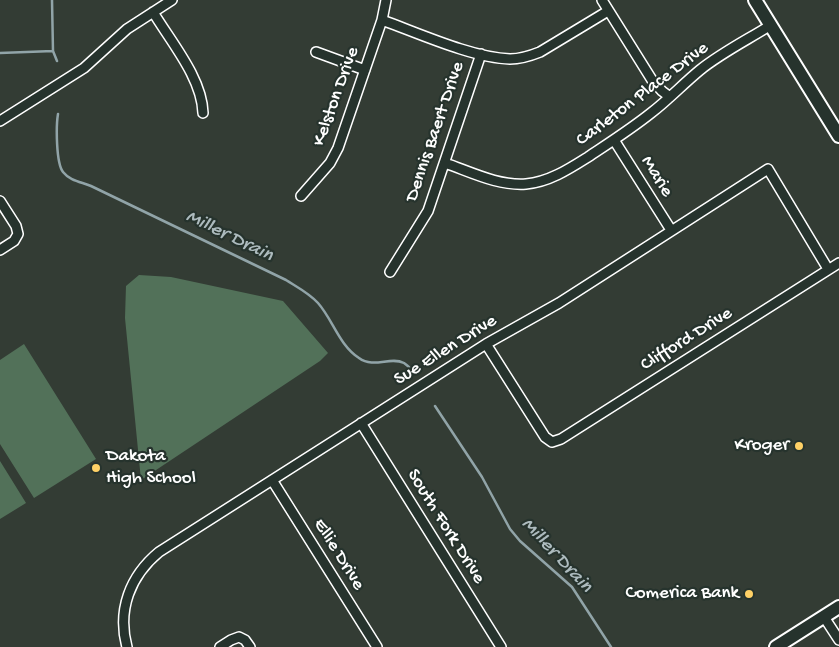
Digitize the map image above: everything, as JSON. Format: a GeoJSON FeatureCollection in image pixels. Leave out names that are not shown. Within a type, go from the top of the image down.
{"type":"FeatureCollection","features":[{"type":"Feature","properties":{"kind":"street"},"geometry":{"type":"LineString","coordinates":[[0,121],[84,68],[127,30],[172,0]]}},
{"type":"Feature","properties":{"kind":"street","name":"Kelston Drive"},"geometry":{"type":"LineString","coordinates":[[301,196],[330,163],[338,148],[382,20],[386,0]]}},
{"type":"Feature","properties":{"kind":"street"},"geometry":{"type":"LineString","coordinates":[[602,0],[652,80],[662,92],[670,97]]}},
{"type":"Feature","properties":{"kind":"street"},"geometry":{"type":"LineString","coordinates":[[755,0],[839,136]]}},
{"type":"Feature","properties":{"kind":"street"},"geometry":{"type":"LineString","coordinates":[[382,20],[481,54],[512,59],[531,56],[608,11]]}},
{"type":"Feature","properties":{"kind":"street"},"geometry":{"type":"LineString","coordinates":[[153,12],[196,82],[201,96],[203,113]]}},
{"type":"Feature","properties":{"kind":"street","name":"Carleton Place Drive"},"geometry":{"type":"LineString","coordinates":[[445,163],[499,182],[527,184],[541,181],[567,170],[614,140],[670,97],[700,70],[771,26]]}},
{"type":"Feature","properties":{"kind":"street"},"geometry":{"type":"LineString","coordinates":[[316,52],[365,70]]}},
{"type":"Feature","properties":{"kind":"street","name":"Dennis Baert Drive"},"geometry":{"type":"LineString","coordinates":[[390,272],[428,210],[481,54]]}},
{"type":"Feature","properties":{"kind":"street","name":"Marie"},"geometry":{"type":"LineString","coordinates":[[614,140],[671,230]]}},
{"type":"Feature","properties":{"kind":"street","name":"Sue Ellen Drive"},"geometry":{"type":"LineString","coordinates":[[127,647],[123,628],[125,605],[132,583],[144,566],[167,546],[486,344],[559,302],[768,169],[828,270]]}},
{"type":"Feature","properties":{"kind":"street"},"geometry":{"type":"LineString","coordinates":[[0,201],[16,226],[18,234],[14,242],[0,250]]}},
{"type":"Feature","properties":{"kind":"street","name":"Clifford Drive"},"geometry":{"type":"LineString","coordinates":[[486,344],[545,437],[552,442],[561,439],[839,262]]}},
{"type":"Feature","properties":{"kind":"street","name":"South Fork Drive"},"geometry":{"type":"LineString","coordinates":[[361,423],[501,647]]}},
{"type":"Feature","properties":{"kind":"street","name":"Ellie Drive"},"geometry":{"type":"LineString","coordinates":[[272,480],[377,647]]}},
{"type":"Feature","properties":{"kind":"street"},"geometry":{"type":"LineString","coordinates":[[776,647],[839,607]]}},
{"type":"Feature","properties":{"kind":"street"},"geometry":{"type":"LineString","coordinates":[[824,617],[839,640]]}},
{"type":"Feature","properties":{"kind":"street"},"geometry":{"type":"LineString","coordinates":[[220,647],[239,637],[245,640],[250,647]]}},
{"type":"Feature","properties":{"kind":"green space"},"geometry":{"type":"Polygon","coordinates":[[[139,275],[171,277],[283,301],[328,353],[320,361],[141,480],[125,318],[126,286],[139,275]]]}},
{"type":"Feature","properties":{"kind":"green space"},"geometry":{"type":"Polygon","coordinates":[[[24,344],[96,459],[34,498],[0,444],[0,360],[24,344]]]}},
{"type":"Feature","properties":{"kind":"green space"},"geometry":{"type":"Polygon","coordinates":[[[0,461],[26,503],[0,519],[0,461]]]}},
{"type":"Feature","properties":{"kind":"waterway","name":"Miller Drain"},"geometry":{"type":"LineString","coordinates":[[52,0],[53,51],[57,61]]}},
{"type":"Feature","properties":{"kind":"waterway"},"geometry":{"type":"LineString","coordinates":[[0,53],[53,51]]}},
{"type":"Feature","properties":{"kind":"waterway","name":"Miller Drain"},"geometry":{"type":"LineString","coordinates":[[58,114],[59,161],[63,172],[69,177],[286,280],[307,293],[318,303],[352,353],[370,362],[399,361],[412,370]]}},
{"type":"Feature","properties":{"kind":"waterway","name":"Miller Drain"},"geometry":{"type":"LineString","coordinates":[[435,406],[482,477],[510,529],[520,541],[572,587],[611,647]]}},
{"type":"Feature","properties":{"kind":"place","name":"Kroger"},"geometry":{"type":"Point","coordinates":[799,446]}},
{"type":"Feature","properties":{"kind":"place","name":"Dakota High School"},"geometry":{"type":"Point","coordinates":[96,468]}},
{"type":"Feature","properties":{"kind":"place","name":"Comerica Bank"},"geometry":{"type":"Point","coordinates":[749,594]}}]}
